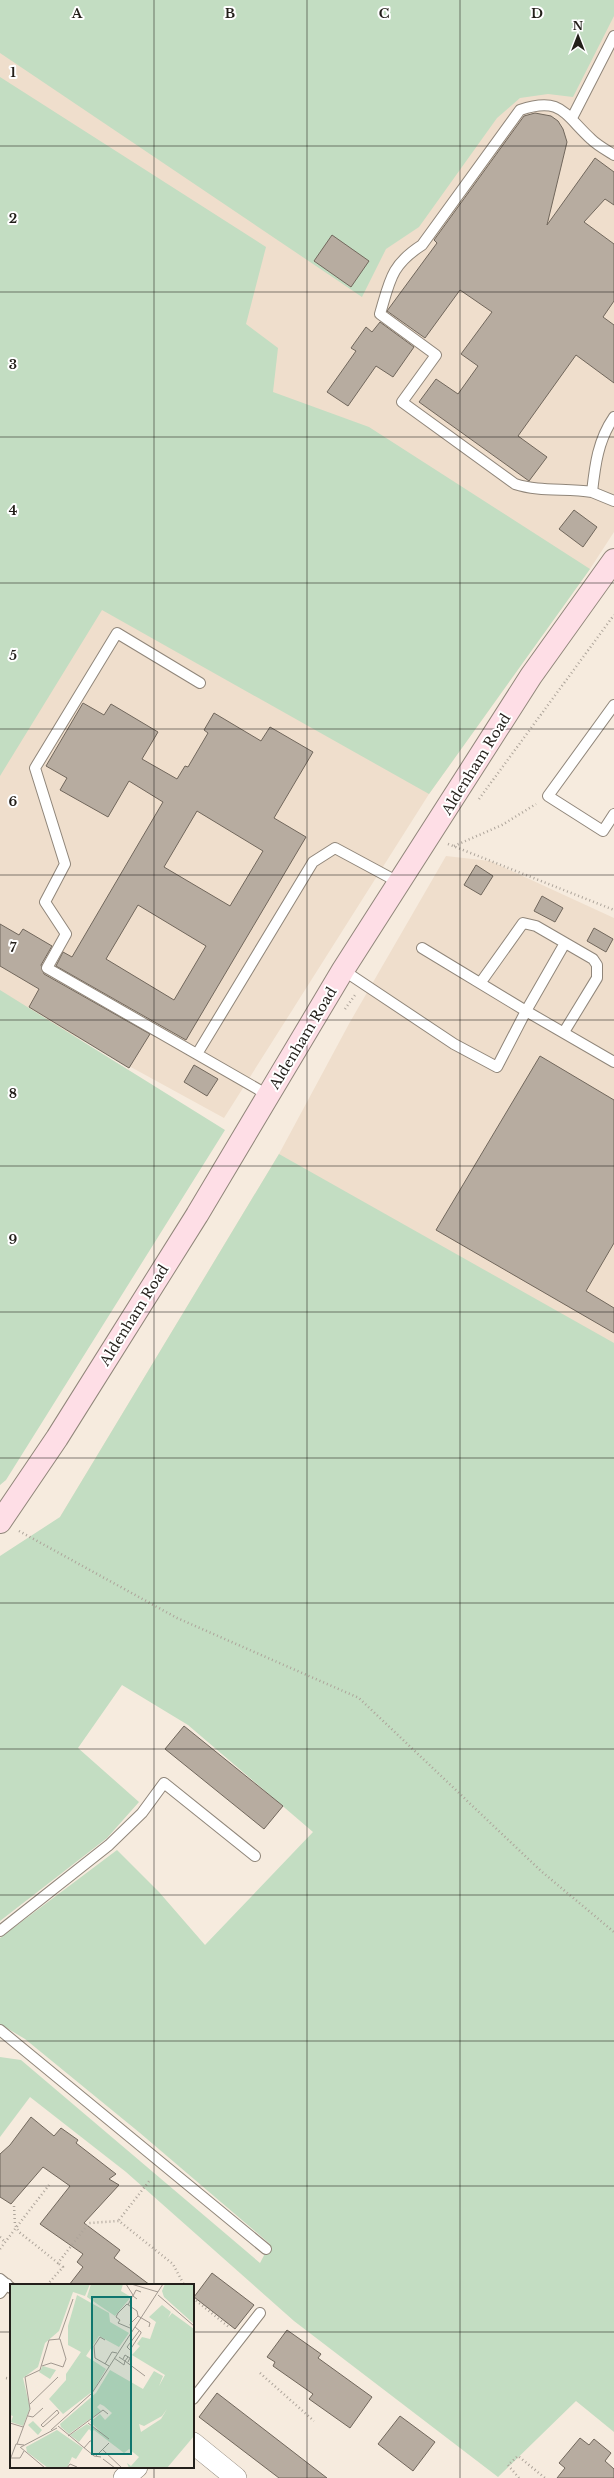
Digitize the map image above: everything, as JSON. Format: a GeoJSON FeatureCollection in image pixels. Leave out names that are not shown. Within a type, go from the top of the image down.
{"type":"FeatureCollection","features":[{"type":"Feature","properties":{"kind":"main road","name":"Aldenham Road"},"geometry":{"type":"LineString","coordinates":[[0,1522],[57,1438],[197,1215],[343,970],[531,676],[614,560]]}},
{"type":"Feature","properties":{"kind":"street"},"geometry":{"type":"LineString","coordinates":[[194,2444],[236,2478]]}},
{"type":"Feature","properties":{"kind":"street"},"geometry":{"type":"LineString","coordinates":[[124,2478],[136,2468]]}},
{"type":"Feature","properties":{"kind":"lane"},"geometry":{"type":"LineString","coordinates":[[572,118],[614,36]]}},
{"type":"Feature","properties":{"kind":"lane"},"geometry":{"type":"LineString","coordinates":[[614,155],[591,139],[572,118],[551,105],[538,104],[520,110],[422,245],[405,256],[391,276],[380,314],[436,355],[402,402],[515,484],[530,489],[570,488],[592,492],[614,501]]}},
{"type":"Feature","properties":{"kind":"lane"},"geometry":{"type":"LineString","coordinates":[[592,492],[595,461],[604,432],[614,417]]}},
{"type":"Feature","properties":{"kind":"lane"},"geometry":{"type":"LineString","coordinates":[[200,683],[117,633],[35,768],[65,864],[46,902],[66,934],[47,968],[268,1095]]}},
{"type":"Feature","properties":{"kind":"lane"},"geometry":{"type":"LineString","coordinates":[[614,706],[548,796],[603,832],[614,814]]}},
{"type":"Feature","properties":{"kind":"lane"},"geometry":{"type":"LineString","coordinates":[[197,1054],[312,862],[335,848],[400,883]]}},
{"type":"Feature","properties":{"kind":"lane"},"geometry":{"type":"LineString","coordinates":[[481,982],[523,923],[536,926],[593,959],[598,971],[597,978],[564,1032]]}},
{"type":"Feature","properties":{"kind":"lane"},"geometry":{"type":"LineString","coordinates":[[343,970],[454,1044],[497,1067],[526,1011],[565,943]]}},
{"type":"Feature","properties":{"kind":"lane"},"geometry":{"type":"LineString","coordinates":[[422,948],[614,1062]]}},
{"type":"Feature","properties":{"kind":"lane"},"geometry":{"type":"LineString","coordinates":[[0,1931],[109,1845],[142,1813],[164,1783],[255,1856]]}},
{"type":"Feature","properties":{"kind":"lane"},"geometry":{"type":"LineString","coordinates":[[0,2030],[266,2249]]}},
{"type":"Feature","properties":{"kind":"lane"},"geometry":{"type":"LineString","coordinates":[[0,2293],[6,2284]]}},
{"type":"Feature","properties":{"kind":"lane"},"geometry":{"type":"LineString","coordinates":[[194,2398],[260,2313]]}},
{"type":"Feature","properties":{"kind":"path","name":"Aldenham Road"},"geometry":{"type":"LineString","coordinates":[[477,802],[614,615]]}},
{"type":"Feature","properties":{"kind":"path"},"geometry":{"type":"LineString","coordinates":[[453,846],[502,825],[548,796]]}},
{"type":"Feature","properties":{"kind":"path"},"geometry":{"type":"LineString","coordinates":[[450,840],[448,844],[614,910]]}},
{"type":"Feature","properties":{"kind":"path"},"geometry":{"type":"LineString","coordinates":[[0,1522],[177,1618],[358,1698],[541,1871],[614,1932]]}},
{"type":"Feature","properties":{"kind":"path"},"geometry":{"type":"LineString","coordinates":[[119,2220],[150,2180]]}},
{"type":"Feature","properties":{"kind":"path"},"geometry":{"type":"LineString","coordinates":[[0,2248],[50,2185]]}},
{"type":"Feature","properties":{"kind":"path"},"geometry":{"type":"LineString","coordinates":[[14,2206],[15,2225],[19,2232],[63,2267],[48,2284]]}},
{"type":"Feature","properties":{"kind":"path"},"geometry":{"type":"LineString","coordinates":[[58,2263],[90,2223],[119,2220],[173,2264],[183,2284]]}},
{"type":"Feature","properties":{"kind":"path"},"geometry":{"type":"LineString","coordinates":[[0,2237],[5,2242]]}},
{"type":"Feature","properties":{"kind":"path"},"geometry":{"type":"LineString","coordinates":[[194,2299],[242,2337]]}},
{"type":"Feature","properties":{"kind":"path"},"geometry":{"type":"LineString","coordinates":[[260,2373],[314,2421]]}},
{"type":"Feature","properties":{"kind":"path"},"geometry":{"type":"LineString","coordinates":[[519,2478],[508,2465],[518,2456],[546,2478]]}},
{"type":"Feature","properties":{"kind":"shaded area"},"geometry":{"type":"Polygon","coordinates":[[[0,0],[614,0],[614,532],[590,569],[429,794],[224,1118],[23,1008],[0,991],[0,0]]]}},
{"type":"Feature","properties":{"kind":"shaded area"},"geometry":{"type":"Polygon","coordinates":[[[446,856],[490,861],[614,918],[614,1880],[60,1517],[279,1154],[350,1022],[446,856]]]}},
{"type":"Feature","properties":{"kind":"green space"},"geometry":{"type":"Polygon","coordinates":[[[0,0],[614,0],[614,16],[573,97],[548,94],[520,98],[497,118],[419,227],[386,249],[362,297],[0,53],[0,0]]]}},
{"type":"Feature","properties":{"kind":"green space"},"geometry":{"type":"Polygon","coordinates":[[[0,77],[266,247],[246,324],[278,348],[273,392],[369,427],[590,569],[429,794],[102,610],[0,776],[0,77]]]}},
{"type":"Feature","properties":{"kind":"green space"},"geometry":{"type":"Polygon","coordinates":[[[0,990],[225,1130],[6,1480],[0,1485],[0,990]]]}},
{"type":"Feature","properties":{"kind":"green space"},"geometry":{"type":"Polygon","coordinates":[[[279,1154],[614,1343],[614,2432],[576,2401],[498,2477],[294,2321],[126,2172],[30,2097],[0,2137],[0,2057],[21,2060],[260,2263],[270,2244],[140,2133],[25,2039],[0,2024],[0,1938],[117,1850],[159,1892],[205,1945],[313,1832],[188,1725],[122,1685],[78,1748],[139,1802],[107,1838],[0,1921],[0,1556],[60,1517],[279,1154]]]}},
{"type":"Feature","properties":{"kind":"building"},"geometry":{"type":"Polygon","coordinates":[[[535,113],[551,116],[558,121],[563,129],[567,142],[547,225],[595,158],[614,172],[614,205],[605,199],[584,222],[614,244],[614,301],[603,317],[614,325],[614,383],[576,355],[518,436],[547,457],[529,481],[419,402],[436,379],[458,394],[478,366],[461,354],[492,312],[460,290],[425,338],[387,311],[437,243],[434,240],[524,116],[535,113]]]}},
{"type":"Feature","properties":{"kind":"building"},"geometry":{"type":"Polygon","coordinates":[[[332,235],[369,261],[351,287],[314,261],[332,235]]]}},
{"type":"Feature","properties":{"kind":"building"},"geometry":{"type":"Polygon","coordinates":[[[380,322],[414,347],[393,377],[376,366],[348,406],[327,392],[356,351],[351,348],[366,327],[372,332],[380,322]]]}},
{"type":"Feature","properties":{"kind":"building"},"geometry":{"type":"Polygon","coordinates":[[[574,510],[597,527],[583,547],[559,529],[574,510]]]}},
{"type":"Feature","properties":{"kind":"building"},"geometry":{"type":"Polygon","coordinates":[[[83,703],[104,715],[111,704],[158,732],[142,759],[177,779],[185,766],[188,767],[208,733],[204,730],[214,713],[261,741],[270,727],[313,752],[274,818],[306,837],[186,1040],[56,966],[63,952],[72,957],[163,802],[129,781],[108,817],[60,790],[67,778],[46,766],[83,703]],[[197,811],[164,867],[230,906],[263,851],[197,811]],[[138,905],[106,959],[174,1000],[206,946],[138,905]]]}},
{"type":"Feature","properties":{"kind":"building"},"geometry":{"type":"Polygon","coordinates":[[[476,865],[493,876],[481,895],[464,885],[476,865]]]}},
{"type":"Feature","properties":{"kind":"building"},"geometry":{"type":"Polygon","coordinates":[[[542,896],[563,908],[555,922],[534,911],[542,896]]]}},
{"type":"Feature","properties":{"kind":"building"},"geometry":{"type":"Polygon","coordinates":[[[0,924],[19,935],[23,929],[52,946],[41,965],[44,974],[150,1034],[129,1068],[29,1007],[39,989],[0,966],[0,924]]]}},
{"type":"Feature","properties":{"kind":"building"},"geometry":{"type":"Polygon","coordinates":[[[594,928],[613,939],[606,952],[587,941],[594,928]]]}},
{"type":"Feature","properties":{"kind":"building"},"geometry":{"type":"Polygon","coordinates":[[[540,1056],[614,1100],[614,1243],[586,1291],[614,1308],[614,1333],[436,1230],[540,1056]]]}},
{"type":"Feature","properties":{"kind":"building"},"geometry":{"type":"Polygon","coordinates":[[[194,1065],[218,1079],[207,1096],[184,1082],[194,1065]]]}},
{"type":"Feature","properties":{"kind":"building"},"geometry":{"type":"Polygon","coordinates":[[[184,1726],[283,1806],[264,1829],[165,1749],[184,1726]]]}},
{"type":"Feature","properties":{"kind":"building"},"geometry":{"type":"Polygon","coordinates":[[[31,2117],[54,2136],[61,2128],[78,2140],[76,2143],[116,2174],[109,2179],[119,2185],[84,2223],[120,2250],[114,2258],[149,2284],[70,2284],[83,2267],[77,2262],[83,2254],[40,2224],[70,2186],[43,2167],[11,2204],[0,2197],[0,2154],[10,2145],[31,2117]]]}},
{"type":"Feature","properties":{"kind":"building"},"geometry":{"type":"Polygon","coordinates":[[[212,2273],[254,2305],[235,2329],[194,2297],[212,2273]]]}},
{"type":"Feature","properties":{"kind":"building"},"geometry":{"type":"Polygon","coordinates":[[[287,2330],[321,2354],[318,2358],[372,2397],[350,2428],[309,2399],[313,2394],[273,2366],[275,2362],[267,2357],[287,2330]]]}},
{"type":"Feature","properties":{"kind":"building"},"geometry":{"type":"Polygon","coordinates":[[[217,2393],[327,2478],[279,2478],[199,2417],[217,2393]]]}},
{"type":"Feature","properties":{"kind":"building"},"geometry":{"type":"Polygon","coordinates":[[[400,2416],[435,2442],[413,2471],[378,2444],[400,2416]]]}},
{"type":"Feature","properties":{"kind":"building"},"geometry":{"type":"Polygon","coordinates":[[[580,2438],[589,2445],[594,2439],[611,2453],[605,2461],[614,2469],[614,2478],[557,2478],[565,2468],[559,2463],[580,2438]]]}}]}
